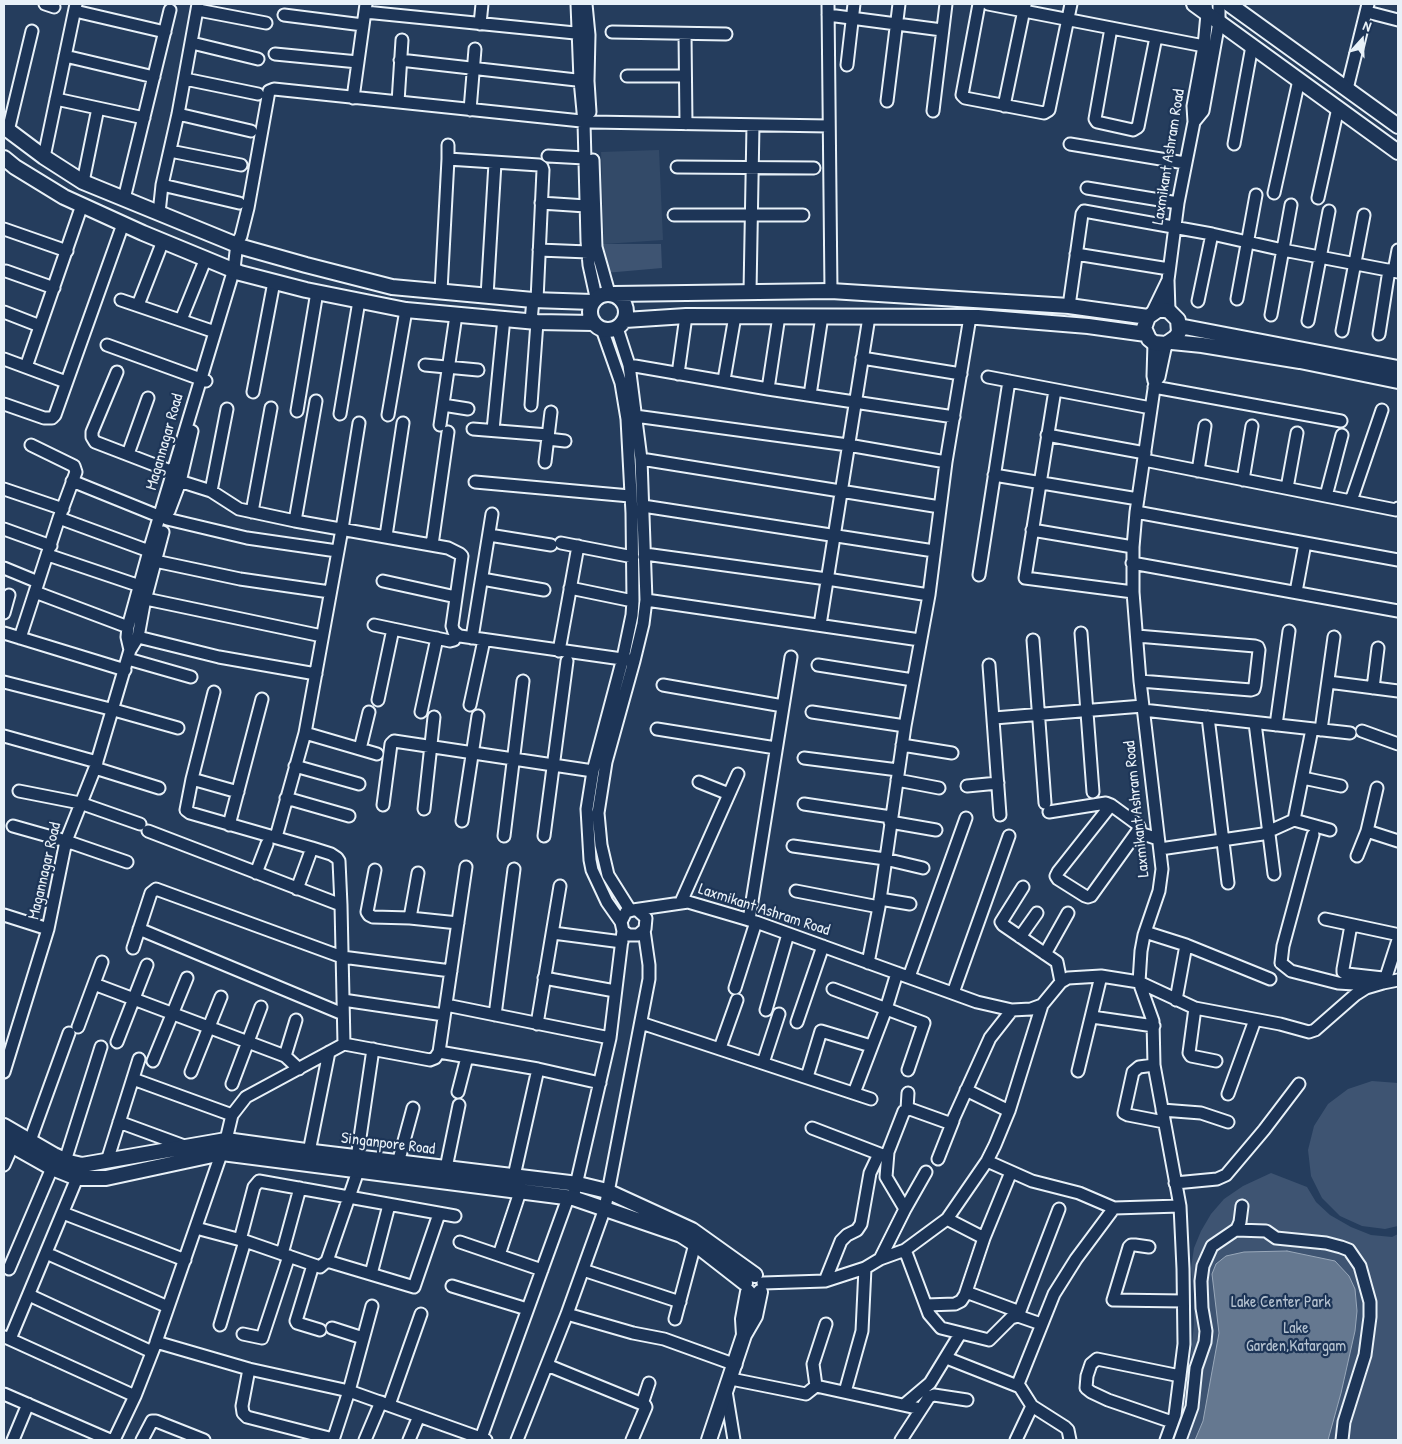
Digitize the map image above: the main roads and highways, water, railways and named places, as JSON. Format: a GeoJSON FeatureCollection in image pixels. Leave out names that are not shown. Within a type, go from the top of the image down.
{"type":"FeatureCollection","features":[{"type":"Feature","properties":{"kind":"main road"},"geometry":{"type":"LineString","coordinates":[[1194,4],[1207,9],[1219,22],[1398,152]]}},
{"type":"Feature","properties":{"kind":"main road"},"geometry":{"type":"LineString","coordinates":[[1229,4],[1398,126]]}},
{"type":"Feature","properties":{"kind":"main road"},"geometry":{"type":"LineString","coordinates":[[6,129],[44,157],[83,182],[158,213],[306,265],[392,286],[535,300],[831,291],[1068,306],[1150,315]]}},
{"type":"Feature","properties":{"kind":"main road"},"geometry":{"type":"LineString","coordinates":[[4,158],[56,192],[82,205],[163,242],[237,271],[317,292],[406,310],[598,326],[610,330],[621,324],[686,316],[970,317],[1088,326],[1159,341],[1202,344],[1300,361],[1398,381]]}},
{"type":"Feature","properties":{"kind":"main road"},"geometry":{"type":"LineString","coordinates":[[598,326],[590,317],[589,310],[603,297],[621,298],[627,312],[621,324]]}},
{"type":"Feature","properties":{"kind":"main road"},"geometry":{"type":"LineString","coordinates":[[1158,310],[1170,311],[1179,326],[1179,332],[1159,341],[1145,322],[1150,315],[1158,310]]}},
{"type":"Feature","properties":{"kind":"main road"},"geometry":{"type":"LineString","coordinates":[[1179,326],[1398,368]]}},
{"type":"Feature","properties":{"kind":"main road","name":"Singanpore Road"},"geometry":{"type":"LineString","coordinates":[[4,1126],[66,1160],[82,1165],[187,1147],[224,1147],[309,1152],[357,1164],[398,1163],[578,1184],[607,1191],[692,1230],[754,1285]]}},
{"type":"Feature","properties":{"kind":"main road","name":"Singanpore Road"},"geometry":{"type":"LineString","coordinates":[[8,1144],[52,1168],[78,1178],[106,1178],[224,1147],[357,1164],[520,1192],[571,1198],[681,1235],[754,1285]]}},
{"type":"Feature","properties":{"kind":"main road"},"geometry":{"type":"LineString","coordinates":[[709,1440],[736,1365],[744,1335],[743,1319],[754,1285]]}},
{"type":"Feature","properties":{"kind":"park label","name":"Lake Center Park"},"geometry":{"type":"Point","coordinates":[1281,1303]}},
{"type":"Feature","properties":{"kind":"park label","name":"Lake Garden,Katargam"},"geometry":{"type":"Point","coordinates":[1296,1338]}}]}
